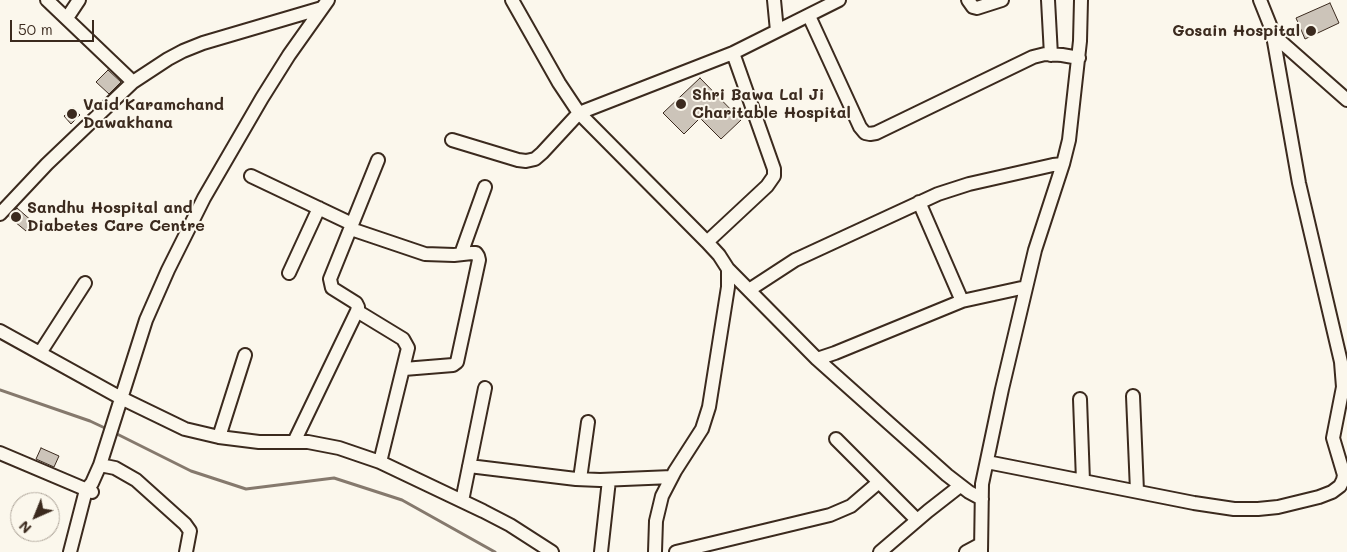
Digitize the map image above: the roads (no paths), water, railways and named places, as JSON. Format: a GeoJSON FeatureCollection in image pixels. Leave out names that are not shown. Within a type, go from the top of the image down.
{"type":"FeatureCollection","features":[{"type":"Feature","properties":{"kind":"street"},"geometry":{"type":"LineString","coordinates":[[47,0],[133,82]]}},
{"type":"Feature","properties":{"kind":"street"},"geometry":{"type":"LineString","coordinates":[[67,18],[79,0]]}},
{"type":"Feature","properties":{"kind":"street"},"geometry":{"type":"LineString","coordinates":[[512,0],[559,83],[579,113],[707,242],[728,269],[817,359],[960,486],[982,499]]}},
{"type":"Feature","properties":{"kind":"street"},"geometry":{"type":"LineString","coordinates":[[774,0],[777,31]]}},
{"type":"Feature","properties":{"kind":"street"},"geometry":{"type":"LineString","coordinates":[[452,140],[518,160],[534,159],[542,153],[579,113],[733,53],[839,0]]}},
{"type":"Feature","properties":{"kind":"street"},"geometry":{"type":"LineString","coordinates":[[968,0],[973,7],[977,8],[1002,0]]}},
{"type":"Feature","properties":{"kind":"street"},"geometry":{"type":"LineString","coordinates":[[1048,0],[1051,54]]}},
{"type":"Feature","properties":{"kind":"street"},"geometry":{"type":"LineString","coordinates":[[966,552],[981,548],[982,484],[1035,250],[1063,164],[1072,118],[1079,58],[1082,0]]}},
{"type":"Feature","properties":{"kind":"street"},"geometry":{"type":"LineString","coordinates":[[987,462],[1215,507],[1258,509],[1298,502],[1332,492],[1340,486],[1345,477],[1333,438],[1345,391],[1341,362],[1299,183],[1272,30],[1260,0]]}},
{"type":"Feature","properties":{"kind":"street"},"geometry":{"type":"LineString","coordinates":[[0,214],[74,138],[133,82],[183,51],[325,4]]}},
{"type":"Feature","properties":{"kind":"street"},"geometry":{"type":"LineString","coordinates":[[70,552],[146,320],[168,270],[196,214],[267,91],[325,4]]}},
{"type":"Feature","properties":{"kind":"street"},"geometry":{"type":"LineString","coordinates":[[809,16],[860,126],[866,133],[870,134],[876,133],[1032,57],[1051,54],[1079,58]]}},
{"type":"Feature","properties":{"kind":"street"},"geometry":{"type":"LineString","coordinates":[[1272,30],[1287,48],[1347,100]]}},
{"type":"Feature","properties":{"kind":"street"},"geometry":{"type":"LineString","coordinates":[[707,242],[767,186],[774,176],[774,169],[733,53]]}},
{"type":"Feature","properties":{"kind":"street"},"geometry":{"type":"LineString","coordinates":[[294,442],[357,311],[356,302],[336,291],[330,284],[330,279],[378,160]]}},
{"type":"Feature","properties":{"kind":"street"},"geometry":{"type":"LineString","coordinates":[[749,290],[795,260],[938,194],[969,184],[1063,164]]}},
{"type":"Feature","properties":{"kind":"street"},"geometry":{"type":"LineString","coordinates":[[251,176],[319,208],[351,226],[425,254],[438,256],[476,253],[479,260],[457,362],[404,369]]}},
{"type":"Feature","properties":{"kind":"street"},"geometry":{"type":"LineString","coordinates":[[461,254],[485,187]]}},
{"type":"Feature","properties":{"kind":"street"},"geometry":{"type":"LineString","coordinates":[[919,202],[962,301]]}},
{"type":"Feature","properties":{"kind":"street"},"geometry":{"type":"LineString","coordinates":[[289,273],[319,208]]}},
{"type":"Feature","properties":{"kind":"street"},"geometry":{"type":"LineString","coordinates":[[655,552],[656,521],[662,496],[702,429],[709,407],[728,287],[728,269]]}},
{"type":"Feature","properties":{"kind":"street"},"geometry":{"type":"LineString","coordinates":[[40,353],[85,283]]}},
{"type":"Feature","properties":{"kind":"street"},"geometry":{"type":"LineString","coordinates":[[817,359],[962,301],[1026,287]]}},
{"type":"Feature","properties":{"kind":"street"},"geometry":{"type":"LineString","coordinates":[[357,311],[404,339],[407,343],[408,353],[380,462]]}},
{"type":"Feature","properties":{"kind":"street"},"geometry":{"type":"LineString","coordinates":[[0,330],[121,398],[185,428],[219,437],[259,442],[308,442],[340,448],[380,462],[510,525],[552,552]]}},
{"type":"Feature","properties":{"kind":"street"},"geometry":{"type":"LineString","coordinates":[[219,437],[245,355]]}},
{"type":"Feature","properties":{"kind":"street"},"geometry":{"type":"LineString","coordinates":[[462,502],[485,388]]}},
{"type":"Feature","properties":{"kind":"street"},"geometry":{"type":"LineString","coordinates":[[1133,396],[1137,491]]}},
{"type":"Feature","properties":{"kind":"street"},"geometry":{"type":"LineString","coordinates":[[1080,399],[1083,480]]}},
{"type":"Feature","properties":{"kind":"street"},"geometry":{"type":"LineString","coordinates":[[580,479],[588,422]]}},
{"type":"Feature","properties":{"kind":"street"},"geometry":{"type":"LineString","coordinates":[[836,439],[917,520]]}},
{"type":"Feature","properties":{"kind":"street"},"geometry":{"type":"LineString","coordinates":[[0,453],[90,488]]}},
{"type":"Feature","properties":{"kind":"street"},"geometry":{"type":"LineString","coordinates":[[102,459],[136,480],[185,524],[190,531],[186,552]]}},
{"type":"Feature","properties":{"kind":"street"},"geometry":{"type":"LineString","coordinates":[[469,466],[580,479],[609,480],[672,477]]}},
{"type":"Feature","properties":{"kind":"street"},"geometry":{"type":"LineString","coordinates":[[601,552],[609,480]]}},
{"type":"Feature","properties":{"kind":"street"},"geometry":{"type":"LineString","coordinates":[[676,552],[830,515],[851,506],[879,482]]}},
{"type":"Feature","properties":{"kind":"street"},"geometry":{"type":"LineString","coordinates":[[880,552],[960,486]]}},
{"type":"Feature","properties":{"kind":"street"},"geometry":{"type":"LineString","coordinates":[[77,552],[90,488]]}},
{"type":"Feature","properties":{"kind":"waterway"},"geometry":{"type":"LineString","coordinates":[[0,390],[90,421],[107,429]]}},
{"type":"Feature","properties":{"kind":"waterway"},"geometry":{"type":"LineString","coordinates":[[113,432],[191,471],[246,489],[334,478],[402,500],[495,552]]}},
{"type":"Feature","properties":{"kind":"place","name":"Gosain Hospital"},"geometry":{"type":"Point","coordinates":[1311,31]}},
{"type":"Feature","properties":{"kind":"place","name":"Shri Bawa Lal Ji Charitable Hospital"},"geometry":{"type":"Point","coordinates":[681,104]}},
{"type":"Feature","properties":{"kind":"place","name":"Vaid Karamchand Dawakhana"},"geometry":{"type":"Point","coordinates":[72,114]}},
{"type":"Feature","properties":{"kind":"place","name":"Sandhu Hospital and Diabetes Care Centre"},"geometry":{"type":"Point","coordinates":[16,217]}}]}
